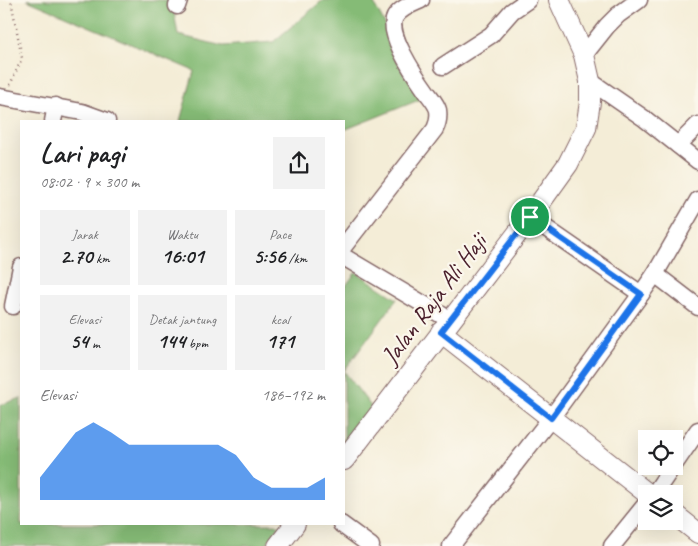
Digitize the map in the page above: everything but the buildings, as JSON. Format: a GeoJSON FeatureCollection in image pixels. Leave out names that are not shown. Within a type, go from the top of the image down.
{"type":"FeatureCollection","features":[{"type":"Feature","properties":{"kind":"street"},"geometry":{"type":"LineString","coordinates":[[345,245],[435,129],[438,121],[436,105],[411,69],[396,40],[393,24],[396,15],[421,0]]}},
{"type":"Feature","properties":{"kind":"street"},"geometry":{"type":"LineString","coordinates":[[443,66],[491,35],[512,12],[528,0]]}},
{"type":"Feature","properties":{"kind":"street"},"geometry":{"type":"LineString","coordinates":[[584,55],[618,15],[640,0]]}},
{"type":"Feature","properties":{"kind":"street","name":"Jalan Raja Ali Haji"},"geometry":{"type":"LineString","coordinates":[[345,459],[530,217],[568,164],[586,128],[590,102],[590,82],[584,55],[563,2]]}},
{"type":"Feature","properties":{"kind":"street"},"geometry":{"type":"LineString","coordinates":[[590,82],[645,119],[698,161]]}},
{"type":"Feature","properties":{"kind":"street"},"geometry":{"type":"LineString","coordinates":[[2,98],[55,114],[82,112],[104,120]]}},
{"type":"Feature","properties":{"kind":"street"},"geometry":{"type":"LineString","coordinates":[[678,145],[698,125]]}},
{"type":"Feature","properties":{"kind":"street"},"geometry":{"type":"LineString","coordinates":[[451,546],[551,418],[656,274],[698,200]]}},
{"type":"Feature","properties":{"kind":"street"},"geometry":{"type":"LineString","coordinates":[[530,217],[641,294]]}},
{"type":"Feature","properties":{"kind":"street"},"geometry":{"type":"LineString","coordinates":[[345,258],[446,326],[551,418],[638,486]]}},
{"type":"Feature","properties":{"kind":"street"},"geometry":{"type":"LineString","coordinates":[[13,306],[20,272]]}},
{"type":"Feature","properties":{"kind":"street"},"geometry":{"type":"LineString","coordinates":[[656,274],[698,307]]}},
{"type":"Feature","properties":{"kind":"street"},"geometry":{"type":"LineString","coordinates":[[683,452],[698,430]]}},
{"type":"Feature","properties":{"kind":"street"},"geometry":{"type":"LineString","coordinates":[[612,546],[638,514]]}},
{"type":"Feature","properties":{"kind":"street"},"geometry":{"type":"LineString","coordinates":[[683,521],[698,533]]}},
{"type":"Feature","properties":{"kind":"street"},"geometry":{"type":"LineString","coordinates":[[278,546],[294,525]]}},
{"type":"Feature","properties":{"kind":"street"},"geometry":{"type":"LineString","coordinates":[[343,525],[371,546]]}},
{"type":"Feature","properties":{"kind":"path"},"geometry":{"type":"LineString","coordinates":[[2,98],[22,58],[11,0]]}},
{"type":"Feature","properties":{"kind":"green space"},"geometry":{"type":"Polygon","coordinates":[[[27,0],[172,0],[178,35],[223,46],[273,42],[323,0],[372,0],[424,98],[345,130],[345,120],[180,120],[194,71],[27,0]]]}},
{"type":"Feature","properties":{"kind":"green space"},"geometry":{"type":"Polygon","coordinates":[[[356,272],[397,299],[345,370],[345,287],[356,272]]]}},
{"type":"Feature","properties":{"kind":"green space"},"geometry":{"type":"Polygon","coordinates":[[[345,372],[373,409],[345,445],[345,372]]]}},
{"type":"Feature","properties":{"kind":"green space"},"geometry":{"type":"Polygon","coordinates":[[[20,398],[20,525],[280,526],[265,546],[0,546],[0,405],[20,398]]]}},
{"type":"Feature","properties":{"kind":"route"},"geometry":{"type":"LineString","coordinates":[[530,217],[641,294],[551,418],[441,332],[530,217]]}}]}
